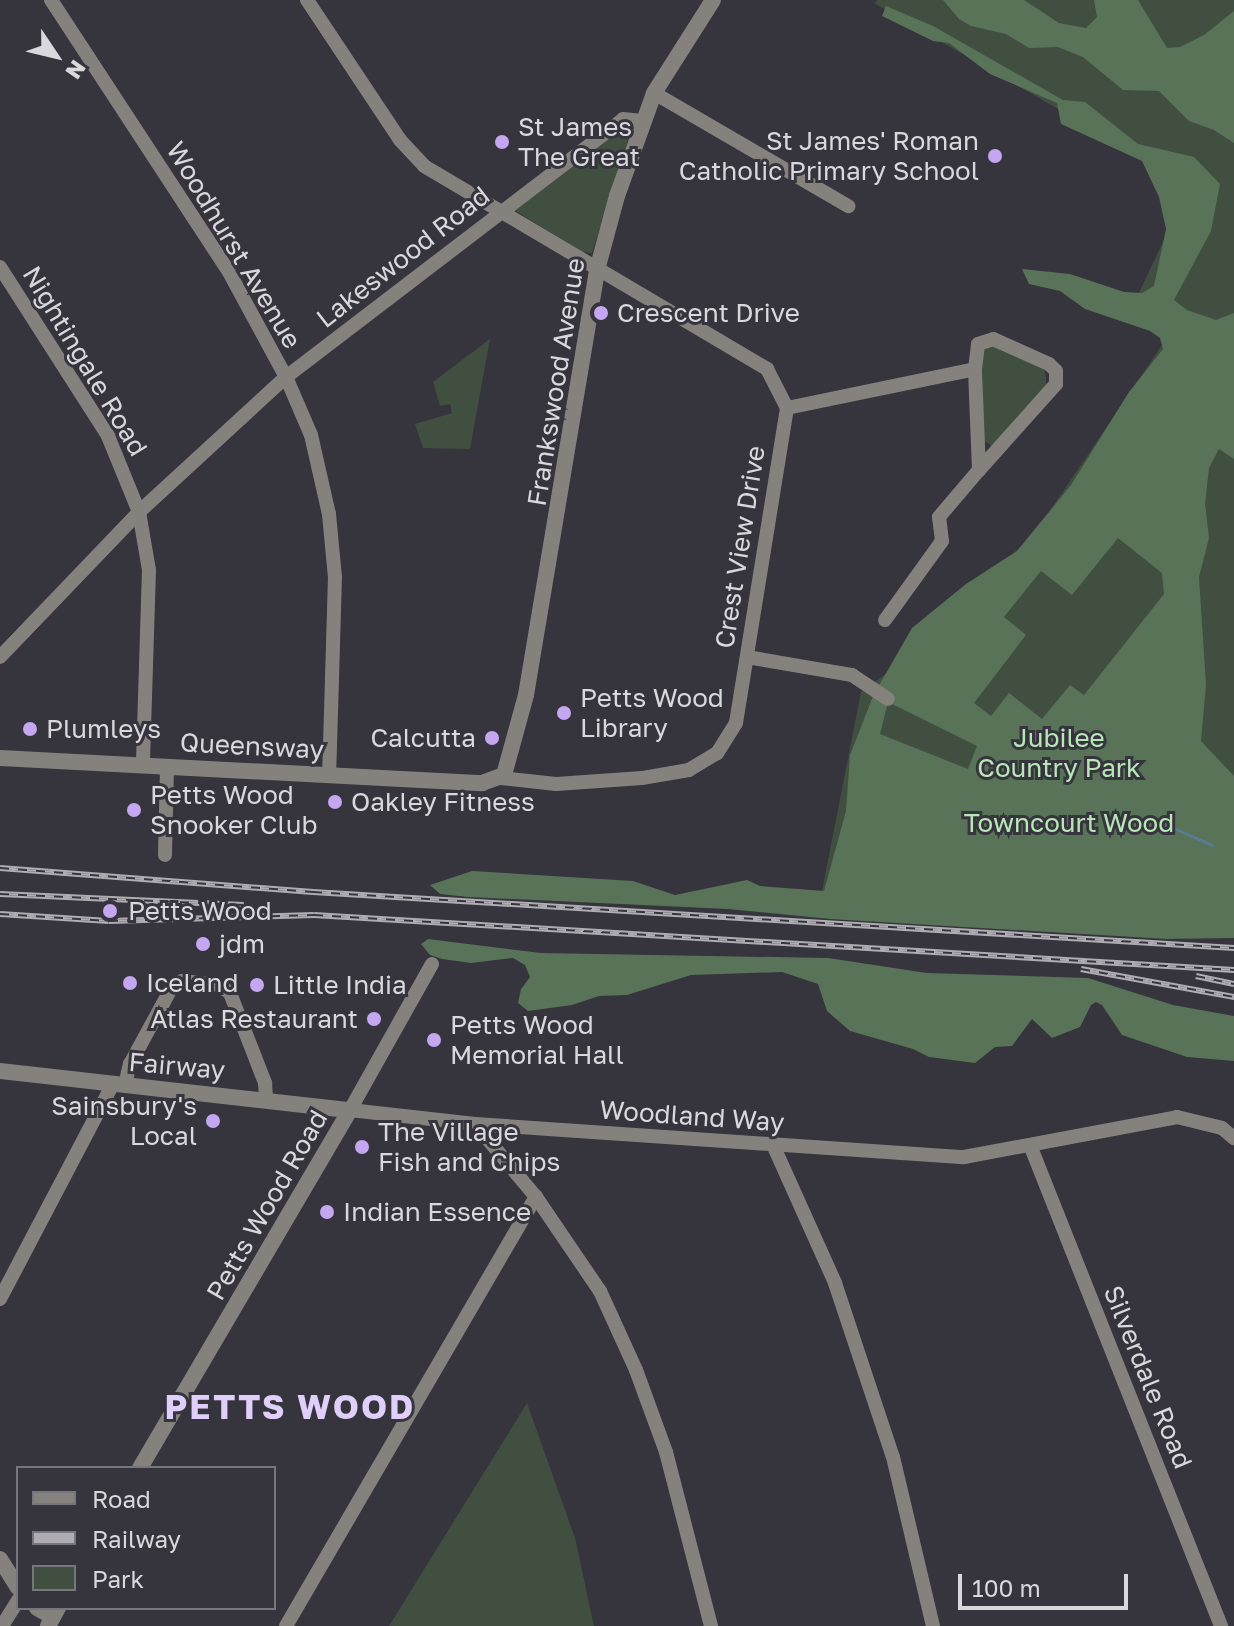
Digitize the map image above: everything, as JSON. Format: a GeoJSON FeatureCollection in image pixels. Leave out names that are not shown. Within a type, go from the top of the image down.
{"type":"FeatureCollection","features":[{"type":"Feature","properties":{"kind":"street","name":"Woodhurst Avenue"},"geometry":{"type":"LineString","coordinates":[[51,0],[230,274],[286,377],[311,435],[333,541],[336,611],[329,774]]}},
{"type":"Feature","properties":{"kind":"street"},"geometry":{"type":"LineString","coordinates":[[307,0],[400,140],[424,166],[767,369],[787,408],[975,369]]}},
{"type":"Feature","properties":{"kind":"street","name":"Frankswood Avenue"},"geometry":{"type":"LineString","coordinates":[[501,778],[508,769],[526,695],[597,270],[642,121],[654,93],[709,4]]}},
{"type":"Feature","properties":{"kind":"street"},"geometry":{"type":"LineString","coordinates":[[654,93],[848,206]]}},
{"type":"Feature","properties":{"kind":"street","name":"Lakeswood Road"},"geometry":{"type":"LineString","coordinates":[[0,657],[139,512],[286,377],[623,119],[642,121]]}},
{"type":"Feature","properties":{"kind":"street","name":"Nightingale Road"},"geometry":{"type":"LineString","coordinates":[[0,267],[108,436],[139,512],[149,570],[143,764]]}},
{"type":"Feature","properties":{"kind":"street"},"geometry":{"type":"LineString","coordinates":[[885,620],[942,541],[939,517],[1056,384],[1056,371],[1049,364],[993,339],[978,344],[975,369],[979,470]]}},
{"type":"Feature","properties":{"kind":"street","name":"Crest View Drive"},"geometry":{"type":"LineString","coordinates":[[501,778],[556,784],[689,770],[717,753],[736,723],[787,408]]}},
{"type":"Feature","properties":{"kind":"street"},"geometry":{"type":"LineString","coordinates":[[747,657],[852,675],[888,699]]}},
{"type":"Feature","properties":{"kind":"street","name":"Queensway"},"geometry":{"type":"LineString","coordinates":[[0,758],[482,783],[501,778]]}},
{"type":"Feature","properties":{"kind":"street"},"geometry":{"type":"LineString","coordinates":[[165,855],[167,766]]}},
{"type":"Feature","properties":{"kind":"street","name":"Petts Wood Road"},"geometry":{"type":"LineString","coordinates":[[141,1466],[432,964]]}},
{"type":"Feature","properties":{"kind":"street"},"geometry":{"type":"LineString","coordinates":[[0,1299],[172,987],[182,981],[219,985],[230,993],[265,1083],[266,1099]]}},
{"type":"Feature","properties":{"kind":"street","name":"Fairway"},"geometry":{"type":"LineString","coordinates":[[0,1071],[350,1110]]}},
{"type":"Feature","properties":{"kind":"street","name":"Woodland Way"},"geometry":{"type":"LineString","coordinates":[[350,1110],[475,1124],[774,1147],[964,1157],[1177,1117],[1222,1128],[1234,1138]]}},
{"type":"Feature","properties":{"kind":"street"},"geometry":{"type":"LineString","coordinates":[[475,1124],[536,1197],[600,1291],[636,1370],[688,1525],[711,1626]]}},
{"type":"Feature","properties":{"kind":"street","name":"Silverdale Road"},"geometry":{"type":"LineString","coordinates":[[1030,1145],[1221,1626]]}},
{"type":"Feature","properties":{"kind":"street"},"geometry":{"type":"LineString","coordinates":[[774,1147],[835,1283],[888,1442],[933,1626]]}},
{"type":"Feature","properties":{"kind":"street"},"geometry":{"type":"LineString","coordinates":[[286,1626],[536,1197]]}},
{"type":"Feature","properties":{"kind":"street"},"geometry":{"type":"LineString","coordinates":[[0,1559],[16,1585]]}},
{"type":"Feature","properties":{"kind":"street"},"geometry":{"type":"LineString","coordinates":[[2,1626],[16,1603]]}},
{"type":"Feature","properties":{"kind":"green space","name":"Jubilee Country Park"},"geometry":{"type":"Polygon","coordinates":[[[878,0],[1234,0],[1234,937],[817,916],[861,692],[887,673],[1035,533],[1160,348],[1176,317],[1135,301],[1190,185],[874,3],[878,0]]]}},
{"type":"Feature","properties":{"kind":"green space"},"geometry":{"type":"Polygon","coordinates":[[[943,0],[1024,0],[1059,23],[1086,28],[1097,17],[1094,0],[1138,0],[1167,48],[1180,47],[1204,35],[1234,11],[1234,143],[1214,130],[1189,121],[1159,91],[1123,90],[1083,57],[1058,47],[1029,48],[1006,34],[971,26],[959,19],[943,0]]]}},
{"type":"Feature","properties":{"kind":"green space","name":"Jubilee Country Park"},"geometry":{"type":"Polygon","coordinates":[[[886,6],[933,26],[1063,100],[1085,102],[1138,144],[1194,157],[1220,184],[1211,231],[1174,300],[1187,310],[1216,320],[1234,313],[1234,459],[1219,449],[1209,468],[1205,504],[1209,538],[1199,577],[1206,685],[1201,741],[1234,776],[1234,938],[1167,939],[830,919],[728,909],[468,897],[440,894],[430,885],[472,871],[633,881],[675,895],[747,880],[760,886],[824,891],[846,811],[850,755],[873,696],[912,628],[966,584],[1017,551],[1071,485],[1129,392],[1163,349],[1160,338],[1150,331],[1085,309],[1060,291],[1029,284],[1022,269],[1070,274],[1124,292],[1142,293],[1154,286],[1166,229],[1159,197],[1142,161],[1061,124],[1057,103],[990,74],[949,43],[933,41],[882,16],[886,6]],[[1118,538],[1072,595],[1041,571],[1004,617],[1026,635],[974,703],[991,716],[1009,693],[1042,719],[1070,685],[1084,695],[1164,594],[1162,573],[1118,538]],[[888,702],[880,734],[968,769],[977,746],[888,702]]]}},
{"type":"Feature","properties":{"kind":"green space"},"geometry":{"type":"Polygon","coordinates":[[[622,126],[632,128],[592,253],[582,252],[511,208],[622,126]]]}},
{"type":"Feature","properties":{"kind":"green space"},"geometry":{"type":"Polygon","coordinates":[[[490,339],[470,449],[423,448],[415,424],[452,413],[450,404],[440,406],[433,382],[490,339]]]}},
{"type":"Feature","properties":{"kind":"green space"},"geometry":{"type":"Polygon","coordinates":[[[991,343],[1044,369],[1046,377],[1046,386],[992,446],[983,440],[982,352],[991,343]]]}},
{"type":"Feature","properties":{"kind":"green space"},"geometry":{"type":"Polygon","coordinates":[[[428,939],[541,953],[828,958],[927,973],[1088,978],[1173,1005],[1234,1016],[1234,1061],[1187,1057],[1122,1035],[1102,1005],[1096,1002],[1091,1005],[1080,1027],[1052,1038],[1032,1019],[1012,1046],[995,1047],[975,1063],[929,1057],[913,1049],[850,1031],[827,1011],[818,984],[782,972],[691,975],[627,995],[599,996],[572,1005],[528,1011],[518,1003],[521,989],[530,977],[525,965],[513,958],[471,963],[442,959],[430,955],[421,944],[428,939]]]}},
{"type":"Feature","properties":{"kind":"green space"},"geometry":{"type":"Polygon","coordinates":[[[527,1403],[575,1538],[594,1626],[389,1626],[527,1403]]]}},
{"type":"Feature","properties":{"kind":"waterway"},"geometry":{"type":"LineString","coordinates":[[1167,825],[1212,845]]}},
{"type":"Feature","properties":{"kind":"railway"},"geometry":{"type":"LineString","coordinates":[[0,868],[313,892],[1234,948]]}},
{"type":"Feature","properties":{"kind":"railway"},"geometry":{"type":"LineString","coordinates":[[0,894],[244,905]]}},
{"type":"Feature","properties":{"kind":"railway"},"geometry":{"type":"LineString","coordinates":[[0,914],[109,921],[314,915],[1234,970]]}},
{"type":"Feature","properties":{"kind":"railway"},"geometry":{"type":"LineString","coordinates":[[1081,969],[1234,997]]}},
{"type":"Feature","properties":{"kind":"railway"},"geometry":{"type":"LineString","coordinates":[[1196,976],[1234,984]]}},
{"type":"Feature","properties":{"kind":"place","name":"St James The Great"},"geometry":{"type":"Point","coordinates":[502,142]}},
{"type":"Feature","properties":{"kind":"place","name":"St James' Roman Catholic Primary School"},"geometry":{"type":"Point","coordinates":[995,156]}},
{"type":"Feature","properties":{"kind":"place","name":"Crescent Drive"},"geometry":{"type":"Point","coordinates":[601,313]}},
{"type":"Feature","properties":{"kind":"place","name":"Petts Wood Library"},"geometry":{"type":"Point","coordinates":[564,713]}},
{"type":"Feature","properties":{"kind":"place","name":"Plumleys"},"geometry":{"type":"Point","coordinates":[30,729]}},
{"type":"Feature","properties":{"kind":"place","name":"Calcutta"},"geometry":{"type":"Point","coordinates":[492,738]}},
{"type":"Feature","properties":{"kind":"place","name":"Oakley Fitness"},"geometry":{"type":"Point","coordinates":[335,802]}},
{"type":"Feature","properties":{"kind":"place","name":"Petts Wood Snooker Club"},"geometry":{"type":"Point","coordinates":[134,810]}},
{"type":"Feature","properties":{"kind":"place","name":"Petts Wood"},"geometry":{"type":"Point","coordinates":[110,911]}},
{"type":"Feature","properties":{"kind":"place","name":"jdm"},"geometry":{"type":"Point","coordinates":[203,944]}},
{"type":"Feature","properties":{"kind":"place","name":"Iceland"},"geometry":{"type":"Point","coordinates":[130,983]}},
{"type":"Feature","properties":{"kind":"place","name":"Little India"},"geometry":{"type":"Point","coordinates":[257,985]}},
{"type":"Feature","properties":{"kind":"place","name":"Atlas Restaurant"},"geometry":{"type":"Point","coordinates":[374,1019]}},
{"type":"Feature","properties":{"kind":"place","name":"Petts Wood Memorial Hall"},"geometry":{"type":"Point","coordinates":[434,1040]}},
{"type":"Feature","properties":{"kind":"place","name":"Sainsbury's Local"},"geometry":{"type":"Point","coordinates":[213,1121]}},
{"type":"Feature","properties":{"kind":"place","name":"The Village Fish and Chips"},"geometry":{"type":"Point","coordinates":[362,1147]}},
{"type":"Feature","properties":{"kind":"place","name":"Indian Essence"},"geometry":{"type":"Point","coordinates":[327,1212]}},
{"type":"Feature","properties":{"kind":"district","name":"PETTS WOOD"},"geometry":{"type":"Point","coordinates":[290,1407]}},
{"type":"Feature","properties":{"kind":"park label","name":"Towncourt Wood"},"geometry":{"type":"Point","coordinates":[1069,823]}}]}
